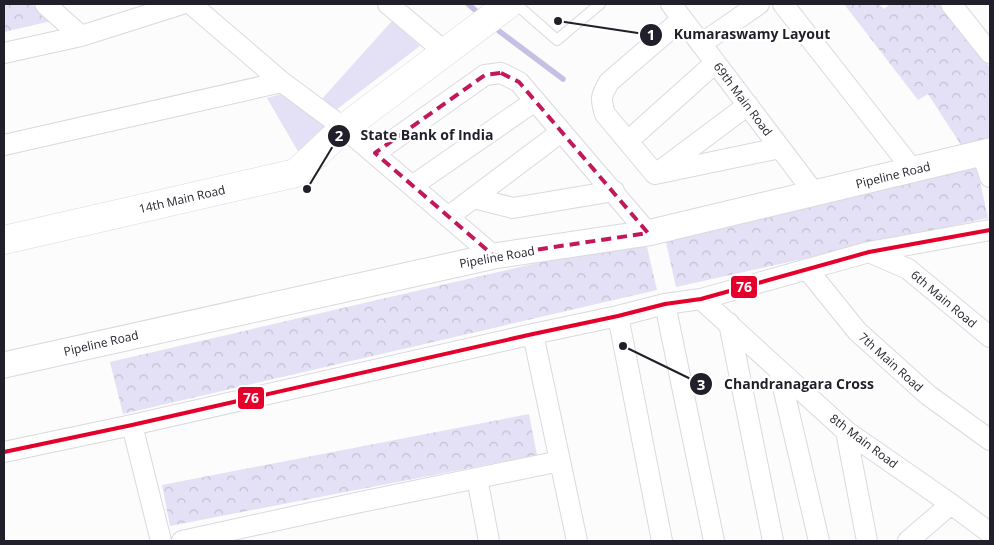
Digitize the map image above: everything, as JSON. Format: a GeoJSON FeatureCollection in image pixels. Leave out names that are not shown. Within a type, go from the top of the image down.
{"type":"FeatureCollection","features":[{"type":"Feature","properties":{"kind":"main road","name":"14th Main Road"},"geometry":{"type":"LineString","coordinates":[[4,240],[296,173],[344,128],[509,4]]}},
{"type":"Feature","properties":{"kind":"street"},"geometry":{"type":"LineString","coordinates":[[45,4],[82,36]]}},
{"type":"Feature","properties":{"kind":"street"},"geometry":{"type":"LineString","coordinates":[[4,53],[82,36],[182,4]]}},
{"type":"Feature","properties":{"kind":"street"},"geometry":{"type":"LineString","coordinates":[[190,4],[282,82],[344,128],[494,256]]}},
{"type":"Feature","properties":{"kind":"street"},"geometry":{"type":"LineString","coordinates":[[388,4],[445,52]]}},
{"type":"Feature","properties":{"kind":"street"},"geometry":{"type":"LineString","coordinates":[[701,44],[759,4]]}},
{"type":"Feature","properties":{"kind":"street"},"geometry":{"type":"LineString","coordinates":[[783,4],[913,170]]}},
{"type":"Feature","properties":{"kind":"street"},"geometry":{"type":"LineString","coordinates":[[951,4],[990,53]]}},
{"type":"Feature","properties":{"kind":"street"},"geometry":{"type":"LineString","coordinates":[[655,174],[605,114],[601,101],[602,94],[609,82],[677,11]]}},
{"type":"Feature","properties":{"kind":"street","name":"69th Main Road"},"geometry":{"type":"LineString","coordinates":[[677,11],[815,194]]}},
{"type":"Feature","properties":{"kind":"street"},"geometry":{"type":"LineString","coordinates":[[628,141],[715,63]]}},
{"type":"Feature","properties":{"kind":"street"},"geometry":{"type":"LineString","coordinates":[[374,153],[485,75],[501,73],[519,82],[648,233]]}},
{"type":"Feature","properties":{"kind":"street"},"geometry":{"type":"LineString","coordinates":[[4,145],[282,82]]}},
{"type":"Feature","properties":{"kind":"street"},"geometry":{"type":"LineString","coordinates":[[412,186],[535,101]]}},
{"type":"Feature","properties":{"kind":"street"},"geometry":{"type":"LineString","coordinates":[[655,174],[748,105]]}},
{"type":"Feature","properties":{"kind":"street"},"geometry":{"type":"LineString","coordinates":[[448,216],[561,132]]}},
{"type":"Feature","properties":{"kind":"street"},"geometry":{"type":"LineString","coordinates":[[655,174],[780,148]]}},
{"type":"Feature","properties":{"kind":"street"},"geometry":{"type":"LineString","coordinates":[[986,152],[990,177]]}},
{"type":"Feature","properties":{"kind":"street","name":"Pipeline Road"},"geometry":{"type":"LineString","coordinates":[[4,365],[494,256],[648,233],[986,152]]}},
{"type":"Feature","properties":{"kind":"street"},"geometry":{"type":"LineString","coordinates":[[474,198],[513,208],[614,191]]}},
{"type":"Feature","properties":{"kind":"street"},"geometry":{"type":"LineString","coordinates":[[4,452],[132,426],[665,304],[700,299],[869,252],[990,230]]}},
{"type":"Feature","properties":{"kind":"street","name":"6th Main Road"},"geometry":{"type":"LineString","coordinates":[[869,252],[908,269],[990,338]]}},
{"type":"Feature","properties":{"kind":"street","name":"7th Main Road"},"geometry":{"type":"LineString","coordinates":[[807,268],[857,331],[928,395],[990,440]]}},
{"type":"Feature","properties":{"kind":"street","name":"8th Main Road"},"geometry":{"type":"LineString","coordinates":[[700,299],[729,323],[846,431],[990,533]]}},
{"type":"Feature","properties":{"kind":"street"},"geometry":{"type":"LineString","coordinates":[[665,304],[714,541]]}},
{"type":"Feature","properties":{"kind":"street"},"geometry":{"type":"LineString","coordinates":[[618,316],[662,541]]}},
{"type":"Feature","properties":{"kind":"street"},"geometry":{"type":"LineString","coordinates":[[729,323],[773,541]]}},
{"type":"Feature","properties":{"kind":"street"},"geometry":{"type":"LineString","coordinates":[[533,334],[577,541]]}},
{"type":"Feature","properties":{"kind":"street"},"geometry":{"type":"LineString","coordinates":[[779,370],[819,541]]}},
{"type":"Feature","properties":{"kind":"street"},"geometry":{"type":"LineString","coordinates":[[132,426],[161,541]]}},
{"type":"Feature","properties":{"kind":"street"},"geometry":{"type":"LineString","coordinates":[[846,431],[867,541]]}},
{"type":"Feature","properties":{"kind":"street"},"geometry":{"type":"LineString","coordinates":[[182,541],[356,502],[560,461]]}},
{"type":"Feature","properties":{"kind":"street"},"geometry":{"type":"LineString","coordinates":[[477,478],[489,541]]}},
{"type":"Feature","properties":{"kind":"street"},"geometry":{"type":"LineString","coordinates":[[908,541],[951,504]]}},
{"type":"Feature","properties":{"kind":"lane"},"geometry":{"type":"LineString","coordinates":[[516,4],[557,40],[600,4]]}},
{"type":"Feature","properties":{"kind":"highlighted area"},"geometry":{"type":"Polygon","coordinates":[[[501,73],[519,82],[648,233],[494,256],[375,153],[485,75],[501,73]]]}},
{"type":"Feature","properties":{"kind":"green space"},"geometry":{"type":"Polygon","coordinates":[[[4,4],[31,4],[51,21],[4,32],[4,4]]]}},
{"type":"Feature","properties":{"kind":"green space"},"geometry":{"type":"Polygon","coordinates":[[[844,4],[879,4],[884,9],[890,4],[939,4],[990,67],[990,138],[961,145],[928,94],[918,100],[844,4]]]}},
{"type":"Feature","properties":{"kind":"green space"},"geometry":{"type":"Polygon","coordinates":[[[392,21],[420,46],[337,109],[321,100],[392,21]]]}},
{"type":"Feature","properties":{"kind":"green space"},"geometry":{"type":"Polygon","coordinates":[[[285,93],[327,129],[299,153],[267,98],[285,93]]]}},
{"type":"Feature","properties":{"kind":"green space"},"geometry":{"type":"Polygon","coordinates":[[[976,164],[988,218],[676,287],[664,233],[976,164]]]}},
{"type":"Feature","properties":{"kind":"green space"},"geometry":{"type":"Polygon","coordinates":[[[645,238],[657,290],[123,414],[110,362],[645,238]]]}},
{"type":"Feature","properties":{"kind":"green space"},"geometry":{"type":"Polygon","coordinates":[[[529,414],[537,455],[170,526],[162,485],[529,414]]]}},
{"type":"Feature","properties":{"kind":"waterway"},"geometry":{"type":"LineString","coordinates":[[468,4],[475,10]]}},
{"type":"Feature","properties":{"kind":"waterway"},"geometry":{"type":"LineString","coordinates":[[499,31],[563,79]]}},
{"type":"Feature","properties":{"kind":"transit line","name":"76"},"geometry":{"type":"LineString","coordinates":[[4,452],[132,425],[665,304],[701,299],[869,252],[990,230]]}},
{"type":"Feature","properties":{"kind":"place","name":"Kumaraswamy Layout"},"geometry":{"type":"Point","coordinates":[558,21]}},
{"type":"Feature","properties":{"kind":"place","name":"State Bank of India"},"geometry":{"type":"Point","coordinates":[307,189]}},
{"type":"Feature","properties":{"kind":"place","name":"Chandranagara Cross"},"geometry":{"type":"Point","coordinates":[623,346]}}]}
